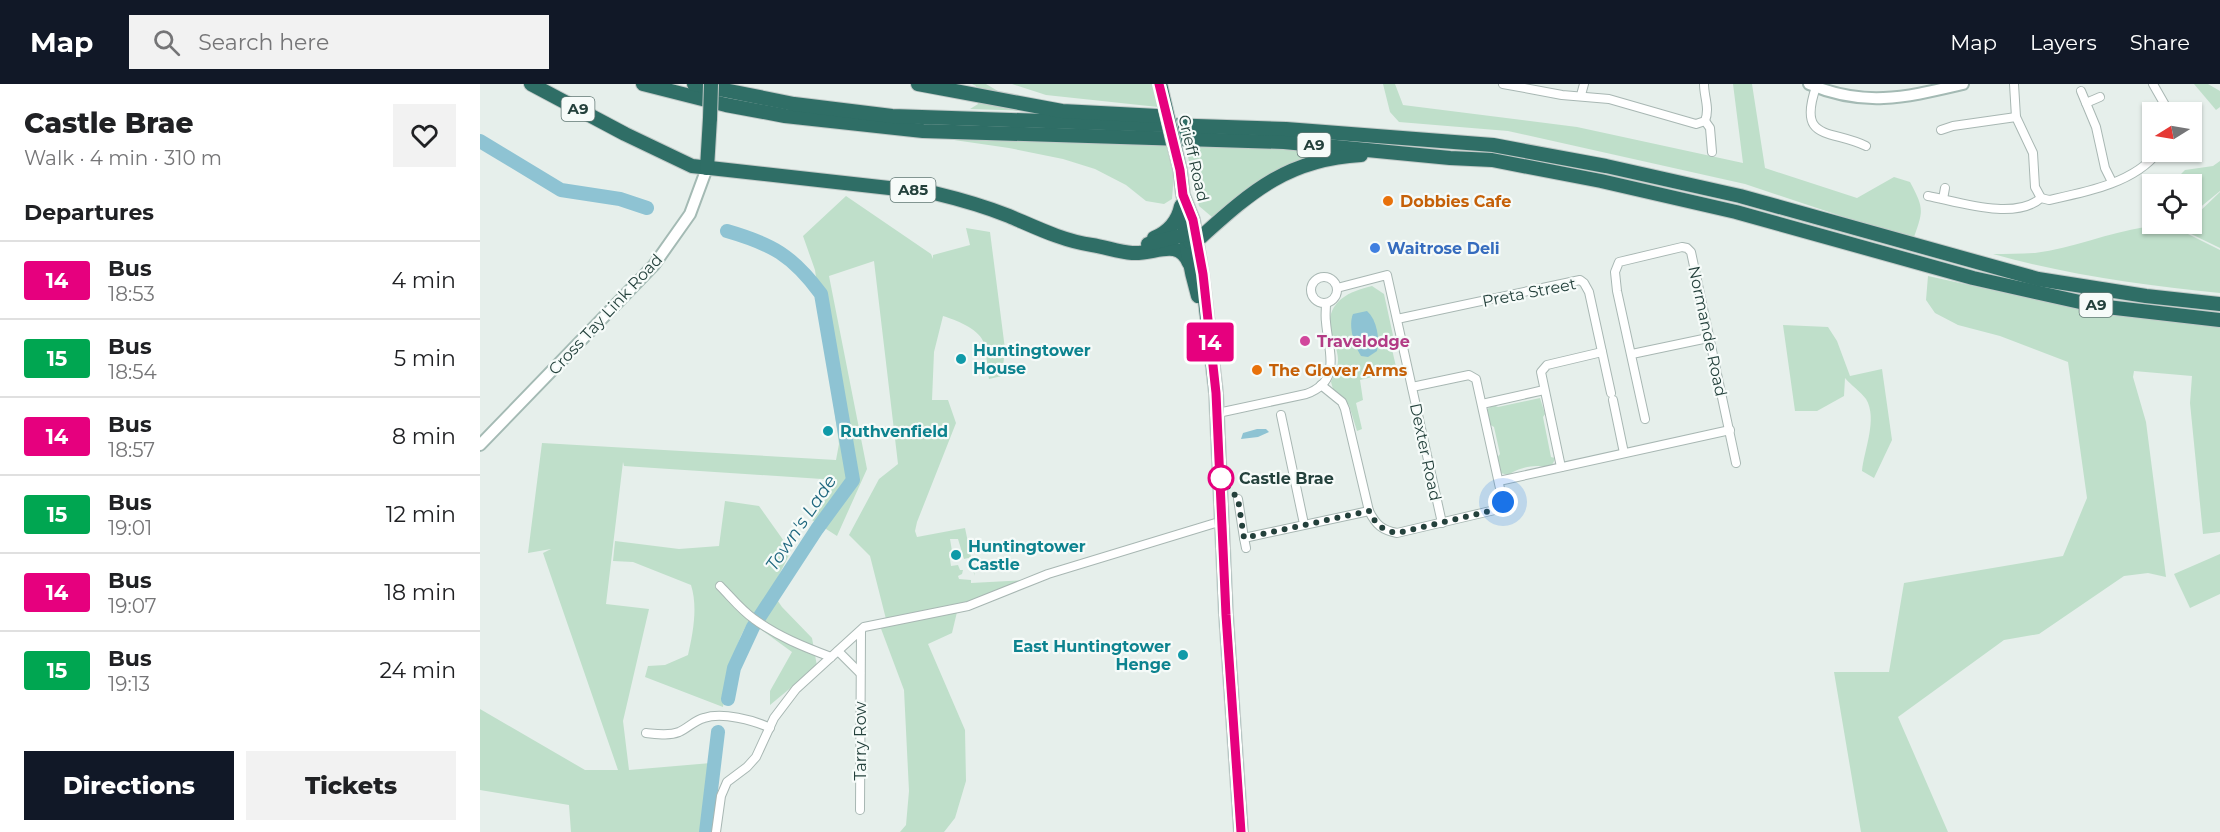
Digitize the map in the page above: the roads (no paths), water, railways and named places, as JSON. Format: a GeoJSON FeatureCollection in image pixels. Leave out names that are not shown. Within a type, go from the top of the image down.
{"type":"FeatureCollection","features":[{"type":"Feature","properties":{"kind":"highway","name":"A9"},"geometry":{"type":"LineString","coordinates":[[531,84],[658,151],[692,166],[707,168]]}},
{"type":"Feature","properties":{"kind":"highway","name":"A9"},"geometry":{"type":"LineString","coordinates":[[643,84],[726,105],[795,118],[923,131],[1237,140],[1492,160],[1601,181],[1736,212],[1973,278],[2098,306],[2220,320]]}},
{"type":"Feature","properties":{"kind":"highway","name":"A9"},"geometry":{"type":"LineString","coordinates":[[694,84],[794,104],[892,116],[1286,129]]}},
{"type":"Feature","properties":{"kind":"highway"},"geometry":{"type":"LineString","coordinates":[[707,168],[711,84]]}},
{"type":"Feature","properties":{"kind":"highway","name":"A9"},"geometry":{"type":"LineString","coordinates":[[918,84],[1062,111],[1184,118],[1493,146],[1606,166],[1740,196],[2038,279],[2146,296],[2220,304]]}},
{"type":"Feature","properties":{"kind":"highway","name":"Crieff Road"},"geometry":{"type":"LineString","coordinates":[[1159,84],[1180,170],[1183,195],[1193,220],[1187,240]]}},
{"type":"Feature","properties":{"kind":"highway","name":"A9"},"geometry":{"type":"LineString","coordinates":[[1187,240],[1264,185],[1302,165],[1341,156],[1408,153]]}},
{"type":"Feature","properties":{"kind":"highway","name":"A85"},"geometry":{"type":"LineString","coordinates":[[707,168],[934,193],[971,202],[1084,244],[1137,247],[1187,240]]}},
{"type":"Feature","properties":{"kind":"highway","name":"A85"},"geometry":{"type":"LineString","coordinates":[[1137,247],[1163,234],[1173,224],[1180,212],[1183,195]]}},
{"type":"Feature","properties":{"kind":"highway"},"geometry":{"type":"LineString","coordinates":[[1111,247],[1132,253],[1187,240]]}},
{"type":"Feature","properties":{"kind":"highway","name":"A85"},"geometry":{"type":"LineString","coordinates":[[1187,240],[1189,263],[1208,328]]}},
{"type":"Feature","properties":{"kind":"highway","name":"A85"},"geometry":{"type":"LineString","coordinates":[[1187,240],[1203,274],[1218,412],[1226,615],[1241,832]]}},
{"type":"Feature","properties":{"kind":"main road"},"geometry":{"type":"LineString","coordinates":[[1813,86],[1843,96],[1865,99],[1907,97],[1945,86],[1963,84]]}},
{"type":"Feature","properties":{"kind":"main road","name":"Cross Tay Link Road"},"geometry":{"type":"LineString","coordinates":[[480,446],[654,265],[690,214],[707,168]]}},
{"type":"Feature","properties":{"kind":"street"},"geometry":{"type":"LineString","coordinates":[[1503,84],[1562,95],[1609,99],[1688,123],[1696,124],[1705,121]]}},
{"type":"Feature","properties":{"kind":"street"},"geometry":{"type":"LineString","coordinates":[[1581,95],[1584,84]]}},
{"type":"Feature","properties":{"kind":"street"},"geometry":{"type":"LineString","coordinates":[[1704,84],[1708,108],[1705,121],[1710,128],[1712,152]]}},
{"type":"Feature","properties":{"kind":"street"},"geometry":{"type":"LineString","coordinates":[[2014,84],[2016,117],[2033,153],[2035,187],[2040,198]]}},
{"type":"Feature","properties":{"kind":"street"},"geometry":{"type":"LineString","coordinates":[[2153,84],[2163,102]]}},
{"type":"Feature","properties":{"kind":"street"},"geometry":{"type":"LineString","coordinates":[[1813,86],[1809,109],[1816,127],[1821,132],[1853,140],[1866,146]]}},
{"type":"Feature","properties":{"kind":"street"},"geometry":{"type":"LineString","coordinates":[[2081,91],[2096,127],[2106,168],[2112,182]]}},
{"type":"Feature","properties":{"kind":"street"},"geometry":{"type":"LineString","coordinates":[[2086,103],[2100,97]]}},
{"type":"Feature","properties":{"kind":"street"},"geometry":{"type":"LineString","coordinates":[[1941,130],[1965,124],[2016,117]]}},
{"type":"Feature","properties":{"kind":"street"},"geometry":{"type":"LineString","coordinates":[[1928,196],[1994,208],[2023,208],[2040,198],[2049,200],[2112,182],[2150,162]]}},
{"type":"Feature","properties":{"kind":"street"},"geometry":{"type":"LineString","coordinates":[[1942,199],[1945,188]]}},
{"type":"Feature","properties":{"kind":"street","name":"Normande Road"},"geometry":{"type":"LineString","coordinates":[[1645,419],[1617,291],[1616,266],[1619,261],[1682,247],[1688,248],[1691,252],[1736,464]]}},
{"type":"Feature","properties":{"kind":"street","name":"Dexter Road"},"geometry":{"type":"LineString","coordinates":[[1337,288],[1387,275],[1442,523]]}},
{"type":"Feature","properties":{"kind":"street"},"geometry":{"type":"LineString","coordinates":[[1327,277],[1334,281],[1337,288],[1334,299],[1326,303],[1318,302],[1312,296],[1313,284],[1319,278],[1327,277]]}},
{"type":"Feature","properties":{"kind":"street","name":"Preta Street"},"geometry":{"type":"LineString","coordinates":[[1396,318],[1580,280],[1588,290],[1624,453]]}},
{"type":"Feature","properties":{"kind":"street"},"geometry":{"type":"LineString","coordinates":[[1218,412],[1306,394],[1321,386],[1332,364],[1326,303]]}},
{"type":"Feature","properties":{"kind":"street"},"geometry":{"type":"LineString","coordinates":[[1632,354],[1708,338]]}},
{"type":"Feature","properties":{"kind":"street"},"geometry":{"type":"LineString","coordinates":[[1561,467],[1541,372],[1547,365],[1602,352]]}},
{"type":"Feature","properties":{"kind":"street"},"geometry":{"type":"LineString","coordinates":[[1321,386],[1342,402],[1345,409],[1369,511],[1382,530],[1397,533],[1499,509],[1503,502],[1476,379],[1469,375],[1412,387]]}},
{"type":"Feature","properties":{"kind":"street"},"geometry":{"type":"LineString","coordinates":[[1482,404],[1544,390]]}},
{"type":"Feature","properties":{"kind":"street"},"geometry":{"type":"LineString","coordinates":[[1281,415],[1304,524]]}},
{"type":"Feature","properties":{"kind":"street"},"geometry":{"type":"LineString","coordinates":[[1498,481],[1730,430]]}},
{"type":"Feature","properties":{"kind":"street"},"geometry":{"type":"LineString","coordinates":[[1238,499],[1246,548]]}},
{"type":"Feature","properties":{"kind":"street"},"geometry":{"type":"LineString","coordinates":[[1244,538],[1369,511]]}},
{"type":"Feature","properties":{"kind":"street"},"geometry":{"type":"LineString","coordinates":[[716,832],[721,795],[727,782],[756,757],[774,718],[796,689],[864,627],[968,606],[1048,574],[1222,521]]}},
{"type":"Feature","properties":{"kind":"street"},"geometry":{"type":"LineString","coordinates":[[720,586],[760,624],[799,645],[831,657]]}},
{"type":"Feature","properties":{"kind":"street","name":"Tarry Row"},"geometry":{"type":"LineString","coordinates":[[860,810],[861,630]]}},
{"type":"Feature","properties":{"kind":"street"},"geometry":{"type":"LineString","coordinates":[[838,651],[860,673]]}},
{"type":"Feature","properties":{"kind":"street"},"geometry":{"type":"LineString","coordinates":[[646,733],[668,735],[683,725],[704,718],[716,717],[741,718],[770,728]]}},
{"type":"Feature","properties":{"kind":"water"},"geometry":{"type":"Polygon","coordinates":[[[1367,311],[1375,324],[1378,341],[1377,351],[1368,357],[1361,356],[1358,352],[1351,324],[1353,314],[1367,311]]]}},
{"type":"Feature","properties":{"kind":"water"},"geometry":{"type":"Polygon","coordinates":[[[1266,429],[1269,432],[1258,437],[1241,439],[1243,433],[1266,429]]]}},
{"type":"Feature","properties":{"kind":"waterway","name":"Town's Lade"},"geometry":{"type":"LineString","coordinates":[[480,141],[561,190],[620,199],[647,208]]}},
{"type":"Feature","properties":{"kind":"waterway","name":"Town's Lade"},"geometry":{"type":"LineString","coordinates":[[727,231],[757,241],[780,253],[790,260],[821,294],[853,480],[817,529],[753,627],[734,668],[728,699]]}},
{"type":"Feature","properties":{"kind":"waterway","name":"Town's Lade"},"geometry":{"type":"LineString","coordinates":[[706,832],[718,732]]}},
{"type":"Feature","properties":{"kind":"place","name":"Dobbies Cafe"},"geometry":{"type":"Point","coordinates":[1388,201]}},
{"type":"Feature","properties":{"kind":"place","name":"Waitrose Deli"},"geometry":{"type":"Point","coordinates":[1375,248]}},
{"type":"Feature","properties":{"kind":"place","name":"Travelodge"},"geometry":{"type":"Point","coordinates":[1305,341]}},
{"type":"Feature","properties":{"kind":"place","name":"Huntingtower House"},"geometry":{"type":"Point","coordinates":[961,359]}},
{"type":"Feature","properties":{"kind":"place","name":"The Glover Arms"},"geometry":{"type":"Point","coordinates":[1257,370]}},
{"type":"Feature","properties":{"kind":"place","name":"Ruthvenfield"},"geometry":{"type":"Point","coordinates":[828,431]}},
{"type":"Feature","properties":{"kind":"place","name":"Castle Brae"},"geometry":{"type":"Point","coordinates":[1221,478]}},
{"type":"Feature","properties":{"kind":"place","name":"Huntingtower Castle"},"geometry":{"type":"Point","coordinates":[956,555]}},
{"type":"Feature","properties":{"kind":"place","name":"East Huntingtower Henge"},"geometry":{"type":"Point","coordinates":[1183,655]}}]}
